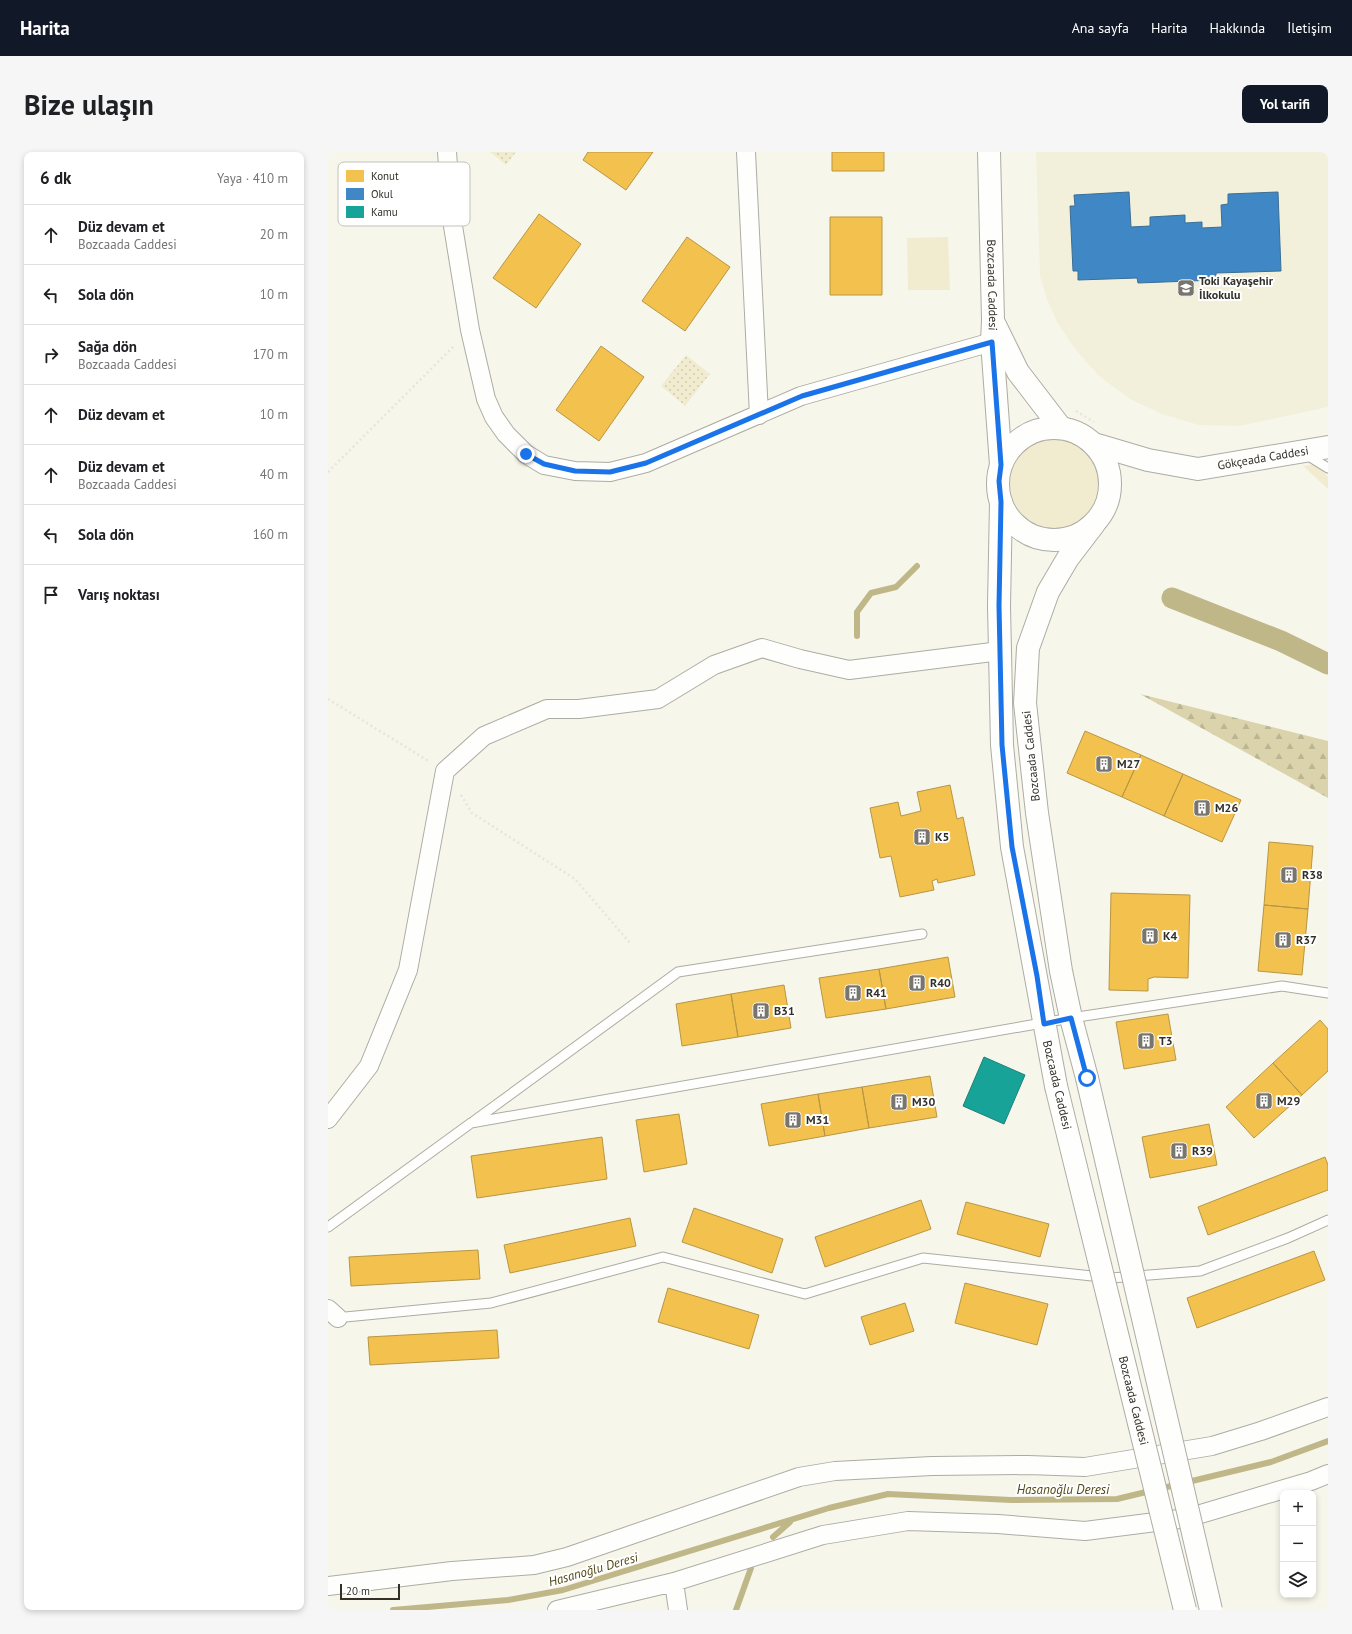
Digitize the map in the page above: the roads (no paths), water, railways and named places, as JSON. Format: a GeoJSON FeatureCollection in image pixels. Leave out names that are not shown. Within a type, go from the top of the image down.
{"type":"FeatureCollection","features":[{"type":"Feature","properties":{"kind":"street"},"geometry":{"type":"LineString","coordinates":[[447,152],[448,162]]}},
{"type":"Feature","properties":{"kind":"street"},"geometry":{"type":"LineString","coordinates":[[746,152],[759,415]]}},
{"type":"Feature","properties":{"kind":"street","name":"Bozcaada Caddesi"},"geometry":{"type":"LineString","coordinates":[[989,152],[993,320],[992,342],[1001,465]]}},
{"type":"Feature","properties":{"kind":"street"},"geometry":{"type":"LineString","coordinates":[[453,226],[470,330],[486,399],[494,416],[506,434],[526,454],[544,464],[575,471],[610,472],[646,463],[802,396],[992,342]]}},
{"type":"Feature","properties":{"kind":"street"},"geometry":{"type":"LineString","coordinates":[[993,320],[1018,372],[1061,428]]}},
{"type":"Feature","properties":{"kind":"street"},"geometry":{"type":"LineString","coordinates":[[1061,428],[1080,434],[1095,434],[1110,476],[1110,493],[1104,510],[1094,524],[1078,535],[1060,540],[1041,539],[1024,531],[1010,519],[1001,502],[999,481],[1001,465],[1010,448],[1024,436],[1042,429],[1061,428]]}},
{"type":"Feature","properties":{"kind":"street","name":"Gökçeada Caddesi"},"geometry":{"type":"LineString","coordinates":[[1095,434],[1148,460],[1198,469],[1328,446]]}},
{"type":"Feature","properties":{"kind":"street","name":"Bozcaada Caddesi"},"geometry":{"type":"LineString","coordinates":[[1001,502],[1000,651],[1002,745],[1012,847],[1037,976],[1044,1024],[1056,1086],[1185,1610]]}},
{"type":"Feature","properties":{"kind":"street","name":"Bozcaada Caddesi"},"geometry":{"type":"LineString","coordinates":[[1094,524],[1068,558],[1048,592],[1028,648],[1025,703],[1037,813],[1061,971],[1211,1610]]}},
{"type":"Feature","properties":{"kind":"street"},"geometry":{"type":"LineString","coordinates":[[328,1119],[369,1066],[408,970],[445,771],[484,736],[547,709],[579,709],[658,699],[714,665],[762,648],[800,659],[849,670],[1000,651]]}},
{"type":"Feature","properties":{"kind":"street"},"geometry":{"type":"LineString","coordinates":[[328,1586],[452,1571],[541,1563],[567,1557],[799,1477],[835,1471],[889,1468],[1028,1465],[1085,1467],[1212,1446],[1261,1431],[1328,1407]]}},
{"type":"Feature","properties":{"kind":"street"},"geometry":{"type":"LineString","coordinates":[[557,1610],[674,1582],[823,1535],[908,1521],[998,1524],[1085,1531],[1187,1518],[1311,1481],[1328,1474]]}},
{"type":"Feature","properties":{"kind":"street"},"geometry":{"type":"LineString","coordinates":[[674,1582],[678,1610]]}},
{"type":"Feature","properties":{"kind":"lane"},"geometry":{"type":"LineString","coordinates":[[1301,451],[1328,468]]}},
{"type":"Feature","properties":{"kind":"lane"},"geometry":{"type":"LineString","coordinates":[[328,1227],[678,972],[922,934]]}},
{"type":"Feature","properties":{"kind":"lane"},"geometry":{"type":"LineString","coordinates":[[471,1123],[1044,1024],[1071,1018],[1282,986],[1328,993]]}},
{"type":"Feature","properties":{"kind":"lane"},"geometry":{"type":"LineString","coordinates":[[331,1315],[491,1303],[663,1257],[805,1294],[923,1258],[1111,1278],[1200,1271],[1288,1238],[1328,1220]]}},
{"type":"Feature","properties":{"kind":"waterway"},"geometry":{"type":"LineString","coordinates":[[857,636],[857,612],[871,593],[896,587],[917,566]]}},
{"type":"Feature","properties":{"kind":"waterway"},"geometry":{"type":"LineString","coordinates":[[1172,598],[1281,641],[1328,664]]}},
{"type":"Feature","properties":{"kind":"waterway","name":"Hasanoğlu Deresi"},"geometry":{"type":"LineString","coordinates":[[393,1610],[508,1600],[563,1590],[829,1508],[888,1494],[1011,1500],[1117,1499],[1271,1462],[1328,1441]]}},
{"type":"Feature","properties":{"kind":"waterway","name":"Hasanoğlu Deresi"},"geometry":{"type":"LineString","coordinates":[[773,1537],[790,1522]]}},
{"type":"Feature","properties":{"kind":"waterway","name":"Hasanoğlu Deresi"},"geometry":{"type":"LineString","coordinates":[[736,1610],[751,1568]]}},
{"type":"Feature","properties":{"kind":"place","name":"Toki Kayaşehir İlkokulu"},"geometry":{"type":"Point","coordinates":[1186,288]}},
{"type":"Feature","properties":{"kind":"place","name":"M27"},"geometry":{"type":"Point","coordinates":[1104,764]}},
{"type":"Feature","properties":{"kind":"place","name":"M26"},"geometry":{"type":"Point","coordinates":[1202,808]}},
{"type":"Feature","properties":{"kind":"place","name":"K5"},"geometry":{"type":"Point","coordinates":[922,837]}},
{"type":"Feature","properties":{"kind":"place","name":"R38"},"geometry":{"type":"Point","coordinates":[1289,875]}},
{"type":"Feature","properties":{"kind":"place","name":"K4"},"geometry":{"type":"Point","coordinates":[1150,936]}},
{"type":"Feature","properties":{"kind":"place","name":"R37"},"geometry":{"type":"Point","coordinates":[1283,940]}},
{"type":"Feature","properties":{"kind":"place","name":"R40"},"geometry":{"type":"Point","coordinates":[917,983]}},
{"type":"Feature","properties":{"kind":"place","name":"R41"},"geometry":{"type":"Point","coordinates":[853,993]}},
{"type":"Feature","properties":{"kind":"place","name":"B31"},"geometry":{"type":"Point","coordinates":[761,1011]}},
{"type":"Feature","properties":{"kind":"place","name":"T3"},"geometry":{"type":"Point","coordinates":[1146,1041]}},
{"type":"Feature","properties":{"kind":"place","name":"M29"},"geometry":{"type":"Point","coordinates":[1264,1101]}},
{"type":"Feature","properties":{"kind":"place","name":"M30"},"geometry":{"type":"Point","coordinates":[899,1102]}},
{"type":"Feature","properties":{"kind":"place","name":"M31"},"geometry":{"type":"Point","coordinates":[793,1120]}},
{"type":"Feature","properties":{"kind":"place","name":"R39"},"geometry":{"type":"Point","coordinates":[1179,1151]}}]}
